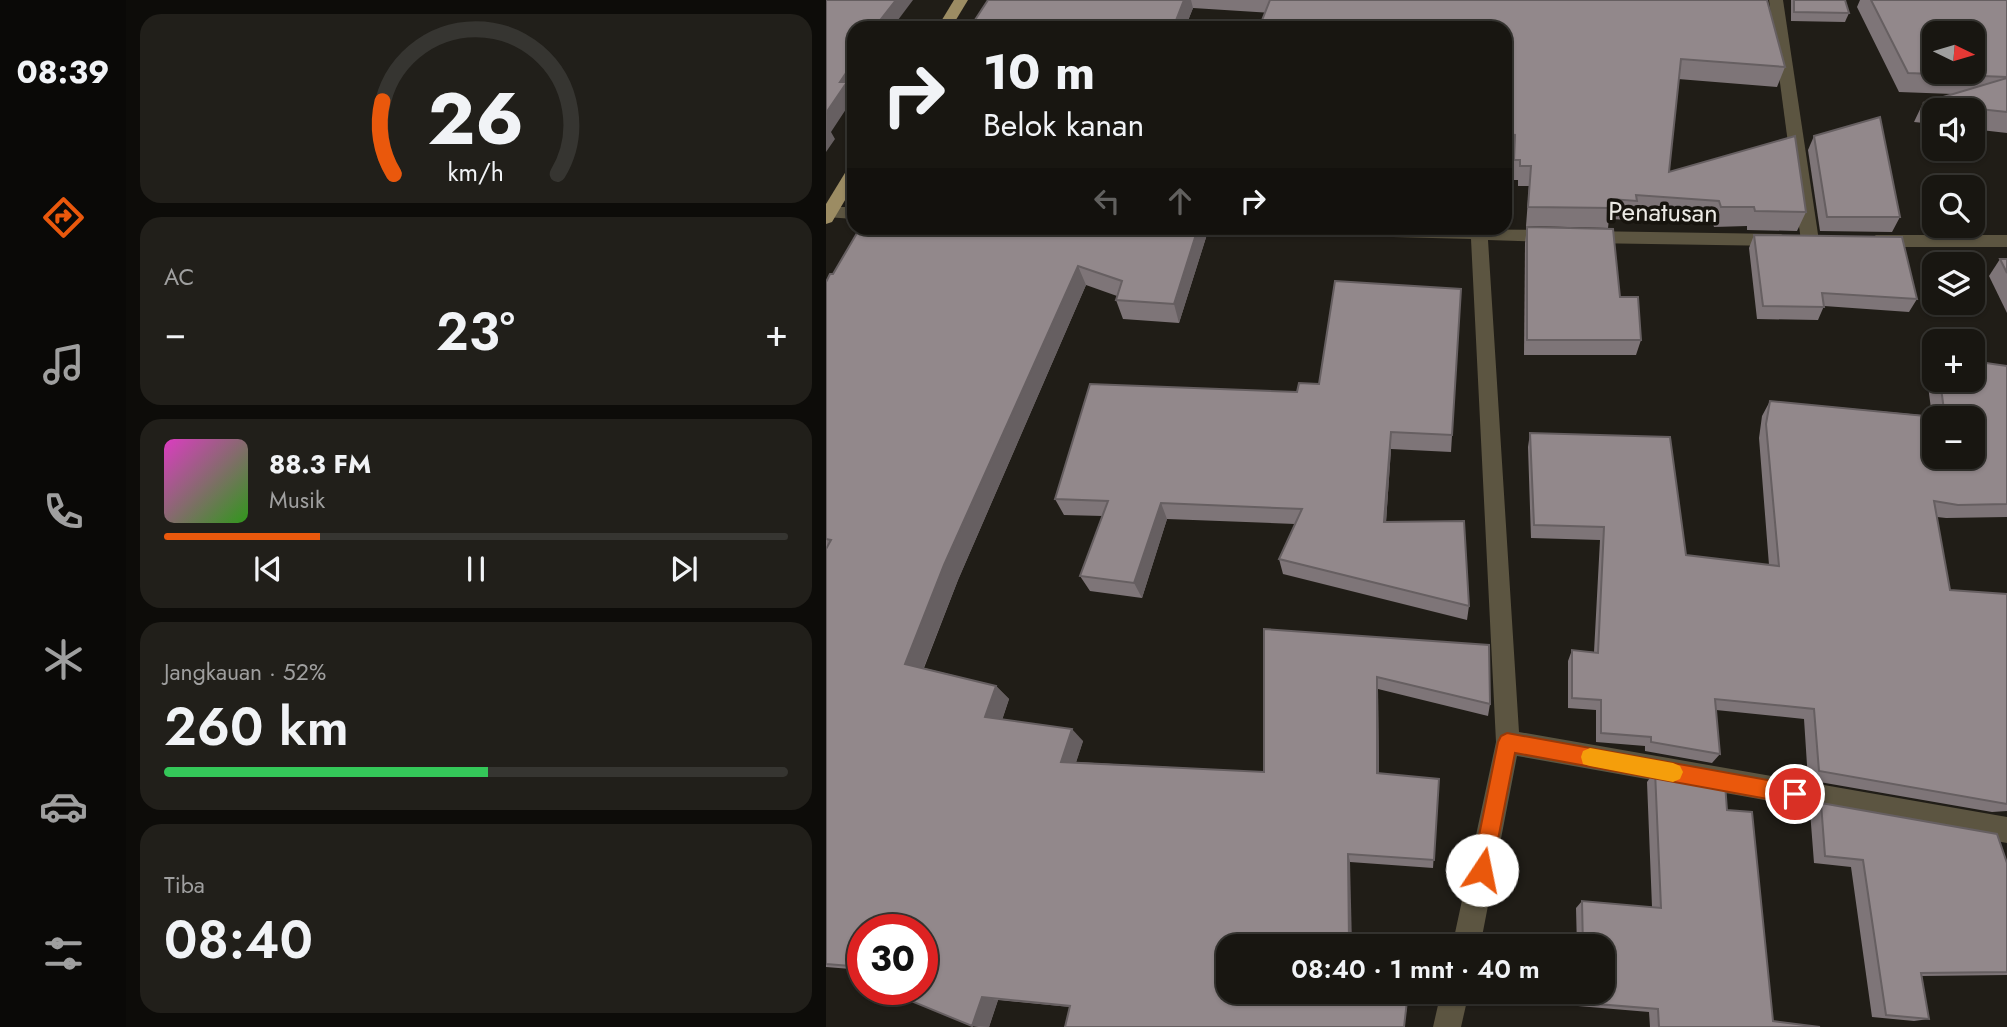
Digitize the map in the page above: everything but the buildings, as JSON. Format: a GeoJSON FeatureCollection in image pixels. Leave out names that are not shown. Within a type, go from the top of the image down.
{"type":"FeatureCollection","features":[{"type":"Feature","properties":{"kind":"main road"},"geometry":{"type":"LineString","coordinates":[[948,21],[961,0]]}},
{"type":"Feature","properties":{"kind":"main road"},"geometry":{"type":"LineString","coordinates":[[828,215],[847,184]]}},
{"type":"Feature","properties":{"kind":"street","name":"Penatusan"},"geometry":{"type":"LineString","coordinates":[[1512,235],[1817,241],[1776,0]]}},
{"type":"Feature","properties":{"kind":"street"},"geometry":{"type":"LineString","coordinates":[[828,215],[847,214]]}},
{"type":"Feature","properties":{"kind":"street"},"geometry":{"type":"LineString","coordinates":[[1468,934],[1507,742],[1479,235]]}},
{"type":"Feature","properties":{"kind":"street"},"geometry":{"type":"LineString","coordinates":[[1863,241],[2007,241]]}},
{"type":"Feature","properties":{"kind":"street"},"geometry":{"type":"LineString","coordinates":[[1507,742],[2007,830]]}},
{"type":"Feature","properties":{"kind":"street"},"geometry":{"type":"LineString","coordinates":[[1447,1027],[1452,1004]]}},
{"type":"Feature","properties":{"kind":"slow traffic"},"geometry":{"type":"LineString","coordinates":[[1590,757],[1673,772]]}},
{"type":"Feature","properties":{"kind":"route"},"geometry":{"type":"LineString","coordinates":[[1482,870],[1507,742],[1795,794]]}}]}
